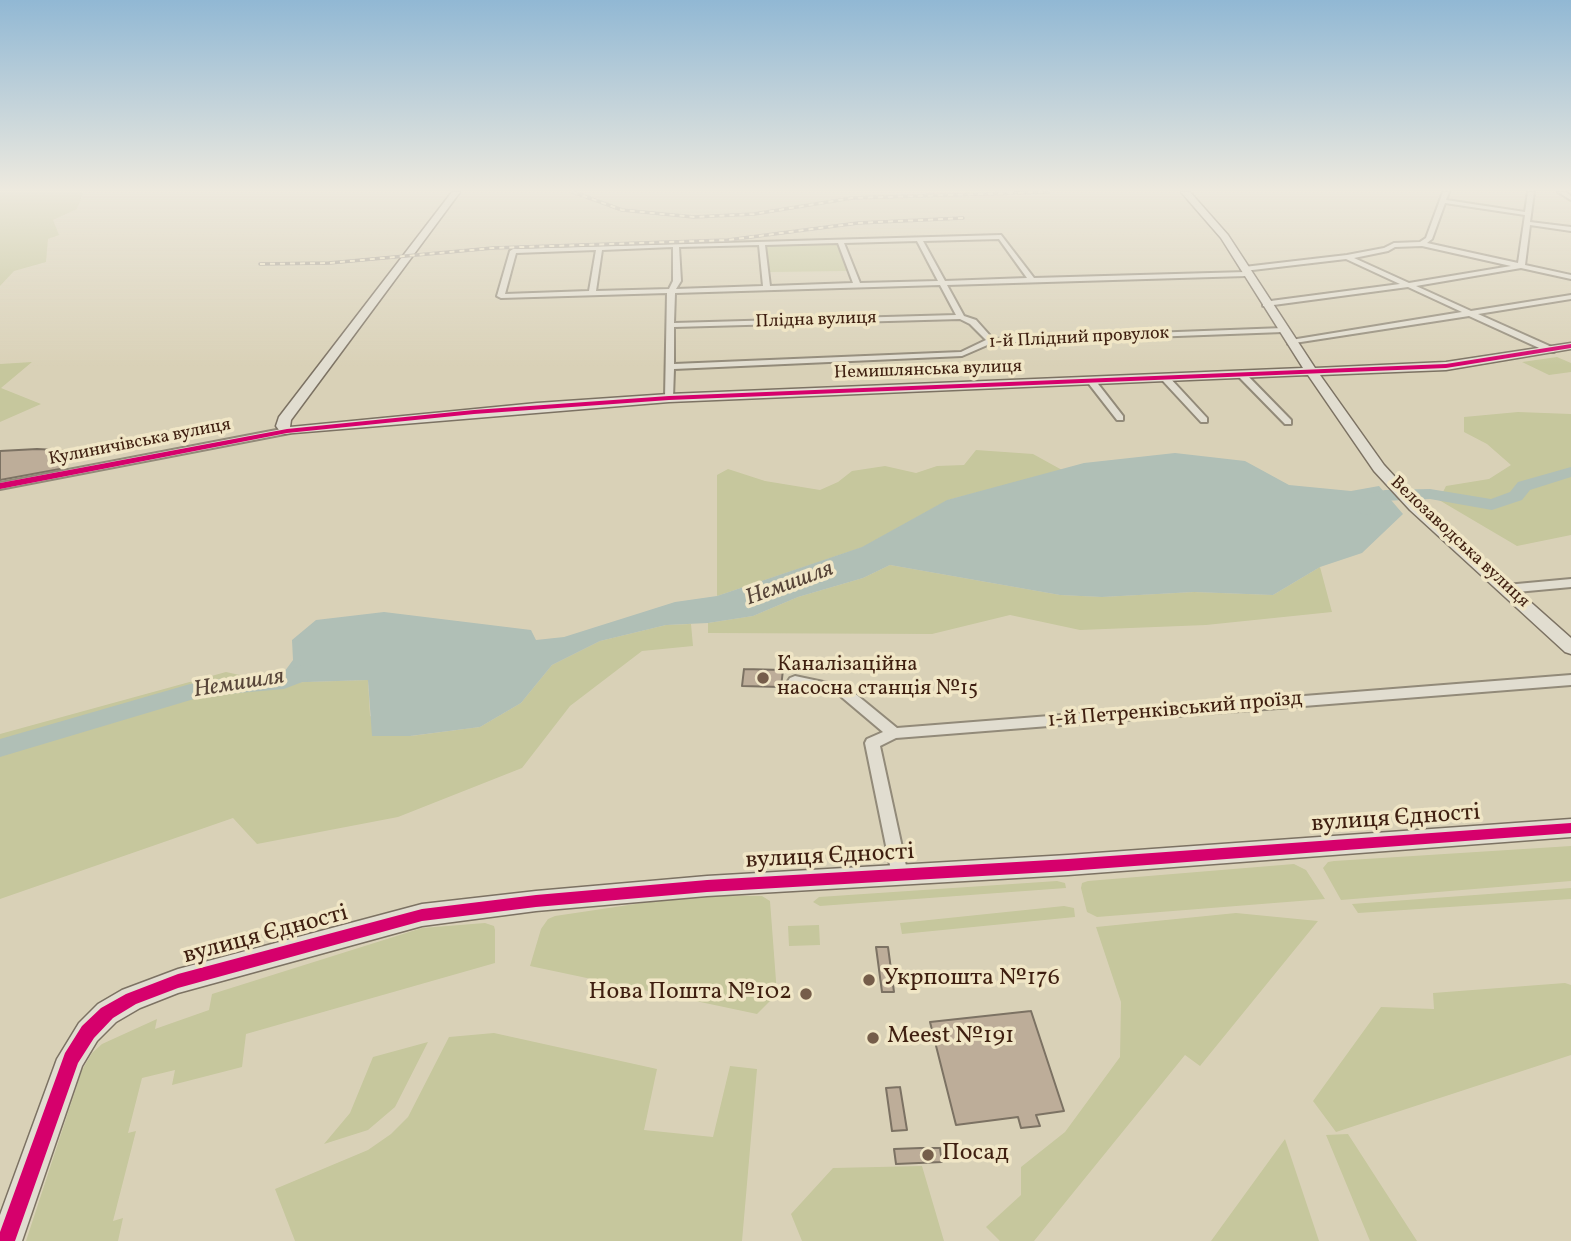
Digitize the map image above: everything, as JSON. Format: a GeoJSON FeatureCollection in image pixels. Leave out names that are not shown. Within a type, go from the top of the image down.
{"type":"FeatureCollection","features":[{"type":"Feature","properties":{"kind":"street"},"geometry":{"type":"LineString","coordinates":[[287,431],[283,426],[284,420],[412,250]]}},
{"type":"Feature","properties":{"kind":"street"},"geometry":{"type":"LineString","coordinates":[[560,250],[513,251],[501,296],[1245,272],[1386,250]]}},
{"type":"Feature","properties":{"kind":"street"},"geometry":{"type":"LineString","coordinates":[[592,294],[599,250]]}},
{"type":"Feature","properties":{"kind":"street"},"geometry":{"type":"LineString","coordinates":[[669,398],[671,291],[677,281],[676,250]]}},
{"type":"Feature","properties":{"kind":"street"},"geometry":{"type":"LineString","coordinates":[[763,250],[767,288]]}},
{"type":"Feature","properties":{"kind":"street"},"geometry":{"type":"LineString","coordinates":[[843,250],[857,285]]}},
{"type":"Feature","properties":{"kind":"street"},"geometry":{"type":"LineString","coordinates":[[925,250],[961,317],[973,322],[991,341]]}},
{"type":"Feature","properties":{"kind":"street"},"geometry":{"type":"LineString","coordinates":[[1010,250],[1032,280]]}},
{"type":"Feature","properties":{"kind":"street","name":"Велозаводська вулиця"},"geometry":{"type":"LineString","coordinates":[[1232,250],[1290,342],[1390,479],[1415,507],[1571,648]]}},
{"type":"Feature","properties":{"kind":"street"},"geometry":{"type":"LineString","coordinates":[[1449,250],[1571,277]]}},
{"type":"Feature","properties":{"kind":"street"},"geometry":{"type":"LineString","coordinates":[[1521,266],[1523,250]]}},
{"type":"Feature","properties":{"kind":"street"},"geometry":{"type":"LineString","coordinates":[[1348,257],[1471,314],[1564,349]]}},
{"type":"Feature","properties":{"kind":"street"},"geometry":{"type":"LineString","coordinates":[[1266,304],[1409,285],[1521,266]]}},
{"type":"Feature","properties":{"kind":"street"},"geometry":{"type":"LineString","coordinates":[[1290,342],[1571,297]]}},
{"type":"Feature","properties":{"kind":"street","name":"Плідна вулиця"},"geometry":{"type":"LineString","coordinates":[[670,325],[961,317]]}},
{"type":"Feature","properties":{"kind":"street","name":"1-й Плідний провулок"},"geometry":{"type":"LineString","coordinates":[[669,368],[962,354],[991,341],[1283,330]]}},
{"type":"Feature","properties":{"kind":"street","name":"Немишлянська вулиця"},"geometry":{"type":"LineString","coordinates":[[287,431],[499,410],[669,398],[1446,366],[1564,349]]}},
{"type":"Feature","properties":{"kind":"street"},"geometry":{"type":"LineString","coordinates":[[1242,375],[1288,422]]}},
{"type":"Feature","properties":{"kind":"street"},"geometry":{"type":"LineString","coordinates":[[1166,379],[1204,420]]}},
{"type":"Feature","properties":{"kind":"street"},"geometry":{"type":"LineString","coordinates":[[1092,382],[1120,418]]}},
{"type":"Feature","properties":{"kind":"street","name":"Кулиничівська вулиця"},"geometry":{"type":"LineString","coordinates":[[0,486],[287,431]]}},
{"type":"Feature","properties":{"kind":"street"},"geometry":{"type":"LineString","coordinates":[[1506,589],[1571,583]]}},
{"type":"Feature","properties":{"kind":"street","name":"1-й Петренківський проїзд"},"geometry":{"type":"LineString","coordinates":[[894,733],[1571,680]]}},
{"type":"Feature","properties":{"kind":"street"},"geometry":{"type":"LineString","coordinates":[[795,681],[842,690],[894,733],[872,743],[900,875]]}},
{"type":"Feature","properties":{"kind":"street","name":"вулиця Єдності"},"geometry":{"type":"LineString","coordinates":[[6,1241],[71,1059],[83,1038],[107,1013],[131,999],[178,981],[422,915],[536,901],[681,888],[1571,828]]}},
{"type":"Feature","properties":{"kind":"green space"},"geometry":{"type":"Polygon","coordinates":[[[0,250],[47,250],[46,262],[14,271],[0,286],[0,250]]]}},
{"type":"Feature","properties":{"kind":"green space"},"geometry":{"type":"Polygon","coordinates":[[[766,250],[841,250],[849,271],[770,272],[766,250]]]}},
{"type":"Feature","properties":{"kind":"green space"},"geometry":{"type":"Polygon","coordinates":[[[1557,357],[1571,363],[1571,372],[1549,375],[1522,362],[1557,357]]]}},
{"type":"Feature","properties":{"kind":"green space"},"geometry":{"type":"Polygon","coordinates":[[[32,362],[1,388],[41,404],[0,422],[0,364],[32,362]]]}},
{"type":"Feature","properties":{"kind":"green space"},"geometry":{"type":"Polygon","coordinates":[[[1518,412],[1571,414],[1571,535],[1517,546],[1439,500],[1446,486],[1489,479],[1511,465],[1487,444],[1464,432],[1464,417],[1518,412]]]}},
{"type":"Feature","properties":{"kind":"green space"},"geometry":{"type":"Polygon","coordinates":[[[976,450],[1033,454],[1062,470],[948,500],[863,547],[717,596],[717,475],[728,469],[765,481],[820,490],[838,482],[852,471],[885,466],[916,473],[937,466],[964,465],[976,450]]]}},
{"type":"Feature","properties":{"kind":"green space"},"geometry":{"type":"Polygon","coordinates":[[[890,565],[1060,595],[1102,597],[1194,592],[1273,595],[1320,567],[1332,612],[1206,625],[1080,630],[1010,615],[932,634],[708,633],[708,623],[753,616],[798,597],[863,578],[890,565]]]}},
{"type":"Feature","properties":{"kind":"green space"},"geometry":{"type":"Polygon","coordinates":[[[691,624],[693,646],[642,651],[570,706],[522,768],[398,817],[257,844],[233,818],[0,899],[0,734],[226,672],[276,683],[368,680],[370,716],[411,736],[480,727],[521,703],[552,665],[600,641],[666,625],[691,624]]]}},
{"type":"Feature","properties":{"kind":"green space"},"geometry":{"type":"Polygon","coordinates":[[[1571,846],[1571,881],[1341,900],[1323,868],[1328,862],[1334,861],[1571,846]]]}},
{"type":"Feature","properties":{"kind":"green space"},"geometry":{"type":"Polygon","coordinates":[[[1294,864],[1306,870],[1325,899],[1097,917],[1087,912],[1081,888],[1082,883],[1088,881],[1294,864]]]}},
{"type":"Feature","properties":{"kind":"green space"},"geometry":{"type":"Polygon","coordinates":[[[1057,881],[1065,883],[1066,888],[820,906],[813,902],[819,897],[1057,881]]]}},
{"type":"Feature","properties":{"kind":"green space"},"geometry":{"type":"Polygon","coordinates":[[[1571,888],[1571,899],[1358,913],[1352,904],[1571,888]]]}},
{"type":"Feature","properties":{"kind":"green space"},"geometry":{"type":"Polygon","coordinates":[[[696,895],[762,896],[770,901],[777,994],[757,1014],[530,966],[541,929],[548,919],[555,916],[696,895]]]}},
{"type":"Feature","properties":{"kind":"green space"},"geometry":{"type":"Polygon","coordinates":[[[1064,906],[1074,908],[1075,917],[902,934],[900,923],[1064,906]]]}},
{"type":"Feature","properties":{"kind":"green space"},"geometry":{"type":"Polygon","coordinates":[[[1236,913],[1318,921],[1200,1066],[1185,1055],[1034,1241],[1000,1241],[986,1227],[1021,1195],[1021,1167],[1065,1132],[1120,1057],[1121,1002],[1096,927],[1236,913]]]}},
{"type":"Feature","properties":{"kind":"green space"},"geometry":{"type":"Polygon","coordinates":[[[485,923],[494,926],[495,930],[495,963],[246,1034],[242,1067],[172,1085],[175,1070],[142,1078],[128,1133],[136,1131],[113,1221],[123,1218],[118,1241],[26,1241],[82,1070],[92,1053],[102,1044],[157,1019],[155,1029],[209,1010],[212,994],[422,928],[485,923]]]}},
{"type":"Feature","properties":{"kind":"green space"},"geometry":{"type":"Polygon","coordinates":[[[819,925],[820,945],[789,946],[788,926],[819,925]]]}},
{"type":"Feature","properties":{"kind":"green space"},"geometry":{"type":"Polygon","coordinates":[[[1565,983],[1571,985],[1571,1055],[1336,1132],[1313,1101],[1381,1007],[1434,1009],[1433,993],[1565,983]]]}},
{"type":"Feature","properties":{"kind":"green space"},"geometry":{"type":"Polygon","coordinates":[[[494,1033],[657,1069],[644,1130],[713,1137],[730,1066],[757,1069],[742,1241],[295,1241],[275,1189],[368,1150],[391,1134],[408,1117],[449,1037],[494,1033]]]}},
{"type":"Feature","properties":{"kind":"green space"},"geometry":{"type":"Polygon","coordinates":[[[428,1042],[395,1107],[368,1130],[324,1144],[350,1113],[373,1057],[428,1042]]]}},
{"type":"Feature","properties":{"kind":"green space"},"geometry":{"type":"Polygon","coordinates":[[[1348,1134],[1417,1241],[1370,1241],[1326,1135],[1348,1134]]]}},
{"type":"Feature","properties":{"kind":"green space"},"geometry":{"type":"Polygon","coordinates":[[[1285,1139],[1319,1241],[1211,1241],[1285,1139]]]}},
{"type":"Feature","properties":{"kind":"green space"},"geometry":{"type":"Polygon","coordinates":[[[922,1166],[944,1241],[802,1241],[791,1214],[833,1168],[922,1166]]]}},
{"type":"Feature","properties":{"kind":"water"},"geometry":{"type":"Polygon","coordinates":[[[1175,453],[1245,461],[1289,485],[1351,491],[1379,486],[1403,514],[1362,553],[1320,567],[1273,595],[1194,592],[1102,597],[1060,595],[890,565],[863,578],[798,597],[753,616],[708,623],[666,625],[600,641],[552,665],[521,703],[480,727],[410,736],[372,736],[368,680],[276,683],[293,660],[292,640],[316,620],[384,612],[531,630],[536,640],[564,637],[675,602],[717,596],[862,547],[947,500],[1084,463],[1175,453]]]}},
{"type":"Feature","properties":{"kind":"building"},"geometry":{"type":"Polygon","coordinates":[[[0,451],[77,451],[60,469],[0,480],[0,451]]]}},
{"type":"Feature","properties":{"kind":"building","name":"Каналізаційна насосна станція №15"},"geometry":{"type":"Polygon","coordinates":[[[744,669],[783,670],[781,687],[742,686],[744,669]]]}},
{"type":"Feature","properties":{"kind":"building"},"geometry":{"type":"Polygon","coordinates":[[[876,947],[888,947],[894,992],[882,992],[876,947]]]}},
{"type":"Feature","properties":{"kind":"building"},"geometry":{"type":"Polygon","coordinates":[[[1031,1011],[1064,1111],[1036,1115],[1040,1126],[1021,1128],[1018,1117],[956,1125],[930,1022],[1031,1011]]]}},
{"type":"Feature","properties":{"kind":"building"},"geometry":{"type":"Polygon","coordinates":[[[900,1087],[907,1130],[892,1131],[886,1088],[900,1087]]]}},
{"type":"Feature","properties":{"kind":"building"},"geometry":{"type":"Polygon","coordinates":[[[940,1148],[942,1162],[896,1164],[894,1149],[940,1148]]]}},
{"type":"Feature","properties":{"kind":"waterway","name":"Немишля"},"geometry":{"type":"LineString","coordinates":[[1364,510],[1376,497],[1385,495],[1430,494],[1492,505],[1516,496],[1524,486],[1571,472]]}},
{"type":"Feature","properties":{"kind":"waterway","name":"Немишля"},"geometry":{"type":"LineString","coordinates":[[0,748],[204,688],[276,683],[302,673]]}},
{"type":"Feature","properties":{"kind":"railway"},"geometry":{"type":"LineString","coordinates":[[260,264],[329,263],[472,250]]}},
{"type":"Feature","properties":{"kind":"cycle path"},"geometry":{"type":"LineString","coordinates":[[0,486],[287,431],[474,412],[669,398],[1446,366],[1571,346]]}},
{"type":"Feature","properties":{"kind":"cycle path"},"geometry":{"type":"LineString","coordinates":[[6,1241],[71,1059],[88,1032],[107,1013],[131,999],[178,981],[422,915],[536,901],[707,886],[1068,865],[1571,828]]}},
{"type":"Feature","properties":{"kind":"place","name":"Каналізаційна насосна станція №15"},"geometry":{"type":"Point","coordinates":[763,678]}},
{"type":"Feature","properties":{"kind":"place","name":"Укрпошта №176"},"geometry":{"type":"Point","coordinates":[869,980]}},
{"type":"Feature","properties":{"kind":"place","name":"Нова Пошта №102"},"geometry":{"type":"Point","coordinates":[806,994]}},
{"type":"Feature","properties":{"kind":"place","name":"Meest №191"},"geometry":{"type":"Point","coordinates":[873,1038]}},
{"type":"Feature","properties":{"kind":"place","name":"Посад"},"geometry":{"type":"Point","coordinates":[928,1155]}}]}
